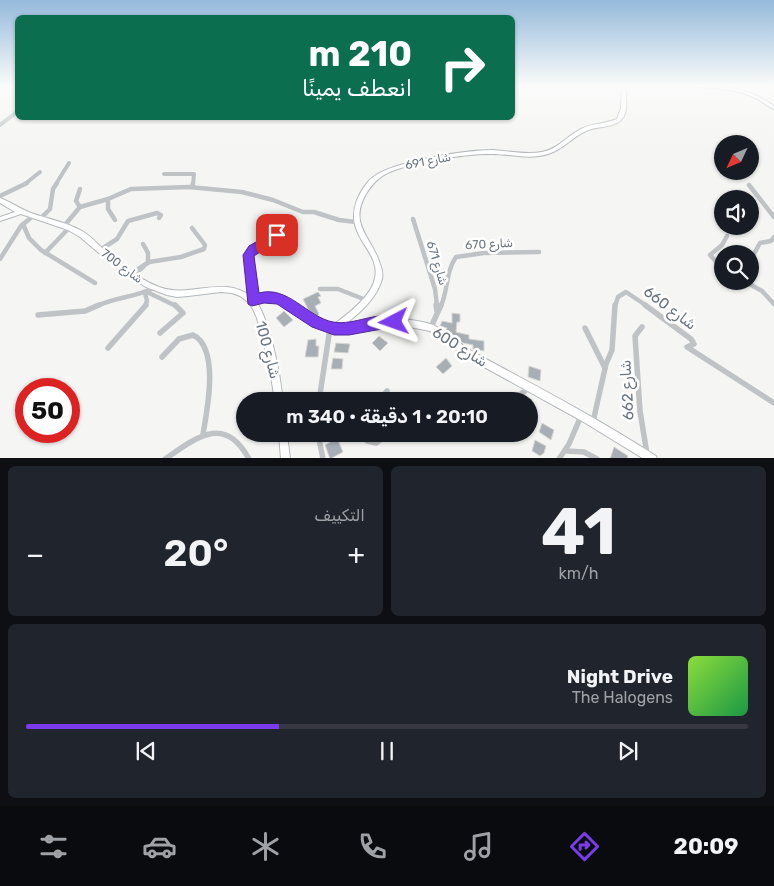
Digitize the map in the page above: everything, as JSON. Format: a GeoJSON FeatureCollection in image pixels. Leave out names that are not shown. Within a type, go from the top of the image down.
{"type":"FeatureCollection","features":[{"type":"Feature","properties":{"kind":"main road","name":"شارع 691"},"geometry":{"type":"LineString","coordinates":[[356,222],[358,204],[364,193],[375,179],[387,171],[418,162],[476,153],[491,152],[521,155],[551,152],[581,131],[619,120],[624,112],[624,107]]}},
{"type":"Feature","properties":{"kind":"main road","name":"شارع 700"},"geometry":{"type":"LineString","coordinates":[[0,200],[21,212],[42,218],[81,234],[131,276],[154,288],[169,293],[183,294],[224,289],[239,293],[252,300]]}},
{"type":"Feature","properties":{"kind":"main road"},"geometry":{"type":"LineString","coordinates":[[1,218],[9,206]]}},
{"type":"Feature","properties":{"kind":"main road"},"geometry":{"type":"LineString","coordinates":[[1,218],[21,212]]}},
{"type":"Feature","properties":{"kind":"main road"},"geometry":{"type":"LineString","coordinates":[[252,300],[264,297],[279,299],[317,323],[332,328],[345,322],[366,300],[376,284],[380,272],[356,222]]}},
{"type":"Feature","properties":{"kind":"main road","name":"شارع 100"},"geometry":{"type":"LineString","coordinates":[[252,300],[259,316],[272,362],[277,392]]}},
{"type":"Feature","properties":{"kind":"main road","name":"شارع 600"},"geometry":{"type":"LineString","coordinates":[[332,328],[349,328],[380,322],[431,327],[464,351],[593,422],[650,457]]}},
{"type":"Feature","properties":{"kind":"main road"},"geometry":{"type":"LineString","coordinates":[[284,442],[286,458]]}},
{"type":"Feature","properties":{"kind":"street"},"geometry":{"type":"LineString","coordinates":[[0,125],[15,114]]}},
{"type":"Feature","properties":{"kind":"street"},"geometry":{"type":"LineString","coordinates":[[42,218],[50,209],[53,189],[69,163]]}},
{"type":"Feature","properties":{"kind":"street"},"geometry":{"type":"LineString","coordinates":[[0,196],[24,185],[40,172]]}},
{"type":"Feature","properties":{"kind":"street"},"geometry":{"type":"LineString","coordinates":[[164,174],[194,174],[192,187]]}},
{"type":"Feature","properties":{"kind":"street"},"geometry":{"type":"LineString","coordinates":[[749,185],[774,217]]}},
{"type":"Feature","properties":{"kind":"street"},"geometry":{"type":"LineString","coordinates":[[45,253],[66,227],[73,213],[80,207],[108,199],[134,188],[192,187],[242,192],[274,200],[303,212],[314,212],[339,220],[356,222]]}},
{"type":"Feature","properties":{"kind":"street"},"geometry":{"type":"LineString","coordinates":[[80,189],[76,201],[80,207]]}},
{"type":"Feature","properties":{"kind":"street"},"geometry":{"type":"LineString","coordinates":[[108,199],[108,209],[115,220]]}},
{"type":"Feature","properties":{"kind":"street"},"geometry":{"type":"LineString","coordinates":[[100,250],[117,239],[128,221],[154,213],[161,215],[159,218]]}},
{"type":"Feature","properties":{"kind":"street"},"geometry":{"type":"LineString","coordinates":[[0,259],[23,224],[33,216]]}},
{"type":"Feature","properties":{"kind":"street","name":"شارع 671"},"geometry":{"type":"LineString","coordinates":[[413,219],[435,289],[438,314]]}},
{"type":"Feature","properties":{"kind":"street"},"geometry":{"type":"LineString","coordinates":[[23,224],[29,238],[45,253],[95,283]]}},
{"type":"Feature","properties":{"kind":"street"},"geometry":{"type":"LineString","coordinates":[[131,276],[150,262],[181,258],[204,249],[205,245],[192,228]]}},
{"type":"Feature","properties":{"kind":"street"},"geometry":{"type":"LineString","coordinates":[[252,300],[253,290],[248,266],[248,255],[254,249],[277,235]]}},
{"type":"Feature","properties":{"kind":"street"},"geometry":{"type":"LineString","coordinates":[[722,245],[727,236]]}},
{"type":"Feature","properties":{"kind":"street"},"geometry":{"type":"LineString","coordinates":[[758,245],[767,240],[773,240]]}},
{"type":"Feature","properties":{"kind":"street"},"geometry":{"type":"LineString","coordinates":[[143,244],[150,262]]}},
{"type":"Feature","properties":{"kind":"street","name":"شارع 670"},"geometry":{"type":"LineString","coordinates":[[431,327],[446,294],[450,265],[456,257],[484,253],[539,252]]}},
{"type":"Feature","properties":{"kind":"street"},"geometry":{"type":"LineString","coordinates":[[38,315],[82,312],[110,300],[131,298],[154,288]]}},
{"type":"Feature","properties":{"kind":"street"},"geometry":{"type":"LineString","coordinates":[[320,289],[342,289],[366,300]]}},
{"type":"Feature","properties":{"kind":"street"},"geometry":{"type":"LineString","coordinates":[[759,289],[774,304]]}},
{"type":"Feature","properties":{"kind":"street","name":"شارع 660"},"geometry":{"type":"LineString","coordinates":[[593,422],[605,368],[612,350],[615,304],[618,297],[626,292],[692,339],[694,344],[687,347],[774,403]]}},
{"type":"Feature","properties":{"kind":"street"},"geometry":{"type":"LineString","coordinates":[[146,293],[173,302],[183,314],[160,333]]}},
{"type":"Feature","properties":{"kind":"street"},"geometry":{"type":"LineString","coordinates":[[108,348],[140,313],[148,301],[146,293]]}},
{"type":"Feature","properties":{"kind":"street","name":"شارع 662"},"geometry":{"type":"LineString","coordinates":[[642,327],[635,336],[638,347],[641,418],[650,457]]}},
{"type":"Feature","properties":{"kind":"street"},"geometry":{"type":"LineString","coordinates":[[322,392],[332,328]]}},
{"type":"Feature","properties":{"kind":"street"},"geometry":{"type":"LineString","coordinates":[[585,328],[605,368]]}},
{"type":"Feature","properties":{"kind":"street"},"geometry":{"type":"LineString","coordinates":[[162,357],[179,339],[193,335],[200,340],[208,358],[211,373],[203,434]]}},
{"type":"Feature","properties":{"kind":"street"},"geometry":{"type":"LineString","coordinates":[[524,392],[526,385]]}},
{"type":"Feature","properties":{"kind":"street"},"geometry":{"type":"LineString","coordinates":[[559,458],[567,451],[581,416]]}},
{"type":"Feature","properties":{"kind":"street"},"geometry":{"type":"LineString","coordinates":[[164,458],[203,434],[221,432],[235,437],[244,447],[249,458]]}},
{"type":"Feature","properties":{"kind":"street"},"geometry":{"type":"LineString","coordinates":[[320,442],[323,458]]}},
{"type":"Feature","properties":{"kind":"street"},"geometry":{"type":"LineString","coordinates":[[567,451],[584,452],[597,458]]}},
{"type":"Feature","properties":{"kind":"building"},"geometry":{"type":"Polygon","coordinates":[[[318,292],[321,296],[318,297],[321,303],[315,306],[319,314],[317,316],[309,311],[303,299],[318,292]]]}},
{"type":"Feature","properties":{"kind":"building"},"geometry":{"type":"Polygon","coordinates":[[[284,311],[293,320],[284,327],[276,318],[284,311]]]}},
{"type":"Feature","properties":{"kind":"building"},"geometry":{"type":"Polygon","coordinates":[[[452,313],[460,314],[460,322],[457,322],[456,332],[469,335],[469,339],[484,341],[484,351],[473,349],[473,345],[463,343],[458,337],[446,331],[447,328],[440,326],[442,321],[452,323],[452,313]]]}},
{"type":"Feature","properties":{"kind":"building"},"geometry":{"type":"Polygon","coordinates":[[[379,336],[388,343],[380,351],[372,343],[379,336]]]}},
{"type":"Feature","properties":{"kind":"building"},"geometry":{"type":"Polygon","coordinates":[[[316,339],[316,346],[319,346],[318,357],[305,357],[308,340],[316,339]]]}},
{"type":"Feature","properties":{"kind":"building"},"geometry":{"type":"Polygon","coordinates":[[[336,343],[350,344],[348,353],[334,352],[336,343]]]}},
{"type":"Feature","properties":{"kind":"building"},"geometry":{"type":"Polygon","coordinates":[[[333,358],[343,359],[342,369],[331,369],[333,358]]]}},
{"type":"Feature","properties":{"kind":"building"},"geometry":{"type":"Polygon","coordinates":[[[446,358],[452,366],[443,374],[436,367],[446,358]]]}},
{"type":"Feature","properties":{"kind":"building"},"geometry":{"type":"Polygon","coordinates":[[[529,366],[541,370],[540,381],[528,377],[529,366]]]}},
{"type":"Feature","properties":{"kind":"building"},"geometry":{"type":"Polygon","coordinates":[[[542,423],[554,430],[551,440],[539,432],[542,423]]]}},
{"type":"Feature","properties":{"kind":"building"},"geometry":{"type":"Polygon","coordinates":[[[330,442],[339,442],[343,452],[330,458],[325,445],[330,442]]]}},
{"type":"Feature","properties":{"kind":"building"},"geometry":{"type":"Polygon","coordinates":[[[534,442],[538,442],[546,446],[544,453],[540,456],[532,451],[534,442]]]}},
{"type":"Feature","properties":{"kind":"building"},"geometry":{"type":"Polygon","coordinates":[[[614,447],[628,456],[627,458],[610,458],[614,447]]]}},
{"type":"Feature","properties":{"kind":"route"},"geometry":{"type":"LineString","coordinates":[[277,235],[254,249],[248,255],[248,266],[253,290],[252,300],[264,297],[279,299],[317,323],[340,329],[380,322],[394,322]]}}]}
